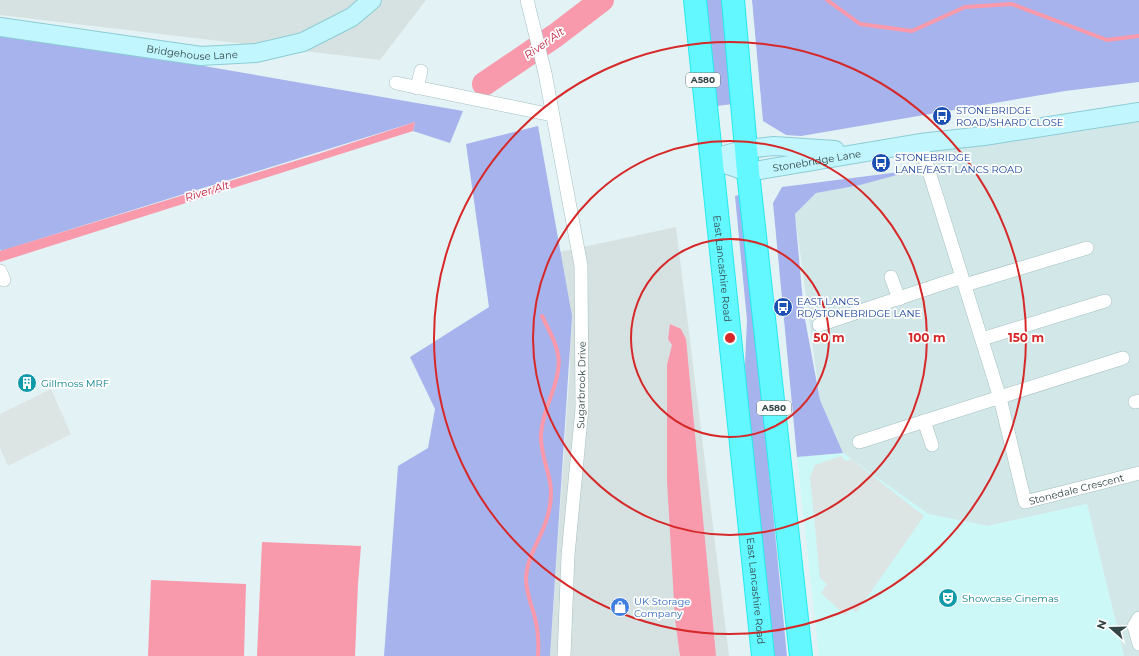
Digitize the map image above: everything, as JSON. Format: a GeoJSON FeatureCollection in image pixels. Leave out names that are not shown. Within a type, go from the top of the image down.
{"type":"FeatureCollection","features":[{"type":"Feature","properties":{"kind":"highway","name":"East Lancashire Road"},"geometry":{"type":"LineString","coordinates":[[695,0],[763,656]]}},
{"type":"Feature","properties":{"kind":"highway","name":"A580"},"geometry":{"type":"LineString","coordinates":[[733,0],[748,172],[801,656]]}},
{"type":"Feature","properties":{"kind":"street","name":"Bridgehouse Lane"},"geometry":{"type":"LineString","coordinates":[[0,27],[201,56],[256,53],[304,42],[352,17],[372,0]]}},
{"type":"Feature","properties":{"kind":"street","name":"Sugarbrook Drive"},"geometry":{"type":"LineString","coordinates":[[527,0],[545,73],[581,266],[582,408],[568,555],[564,656]]}},
{"type":"Feature","properties":{"kind":"street"},"geometry":{"type":"LineString","coordinates":[[418,88],[421,71]]}},
{"type":"Feature","properties":{"kind":"street"},"geometry":{"type":"LineString","coordinates":[[396,83],[552,115]]}},
{"type":"Feature","properties":{"kind":"street","name":"Stonebridge Lane"},"geometry":{"type":"LineString","coordinates":[[711,159],[748,172],[920,143],[984,136],[1139,112]]}},
{"type":"Feature","properties":{"kind":"street","name":"Stonedale Crescent"},"geometry":{"type":"LineString","coordinates":[[920,143],[1000,398],[1025,502],[1139,473]]}},
{"type":"Feature","properties":{"kind":"street"},"geometry":{"type":"LineString","coordinates":[[711,159],[746,149],[774,146],[864,152]]}},
{"type":"Feature","properties":{"kind":"street"},"geometry":{"type":"LineString","coordinates":[[819,325],[899,299],[1087,248]]}},
{"type":"Feature","properties":{"kind":"street"},"geometry":{"type":"LineString","coordinates":[[891,277],[899,299]]}},
{"type":"Feature","properties":{"kind":"street"},"geometry":{"type":"LineString","coordinates":[[982,339],[1105,301]]}},
{"type":"Feature","properties":{"kind":"street"},"geometry":{"type":"LineString","coordinates":[[859,442],[1123,358]]}},
{"type":"Feature","properties":{"kind":"street"},"geometry":{"type":"LineString","coordinates":[[924,421],[932,446]]}},
{"type":"Feature","properties":{"kind":"street"},"geometry":{"type":"LineString","coordinates":[[1139,618],[1134,626],[1139,644]]}},
{"type":"Feature","properties":{"kind":"shaded area"},"geometry":{"type":"Polygon","coordinates":[[[0,0],[426,0],[380,60],[0,15],[0,0]]]}},
{"type":"Feature","properties":{"kind":"shaded area"},"geometry":{"type":"Polygon","coordinates":[[[705,0],[722,0],[733,104],[717,106],[705,0]]]}},
{"type":"Feature","properties":{"kind":"shaded area"},"geometry":{"type":"Polygon","coordinates":[[[752,0],[1139,0],[1139,82],[1065,91],[801,136],[786,135],[763,121],[752,0]]]}},
{"type":"Feature","properties":{"kind":"shaded area"},"geometry":{"type":"Polygon","coordinates":[[[0,35],[129,53],[463,111],[450,143],[413,131],[415,122],[1,251],[0,35]]]}},
{"type":"Feature","properties":{"kind":"shaded area"},"geometry":{"type":"Polygon","coordinates":[[[1139,112],[1139,656],[1124,656],[1087,504],[988,526],[928,514],[843,453],[820,400],[795,214],[816,193],[915,170],[920,143],[1139,112]]]}},
{"type":"Feature","properties":{"kind":"shaded area"},"geometry":{"type":"Polygon","coordinates":[[[538,126],[572,316],[550,656],[384,656],[398,466],[428,448],[435,409],[410,357],[489,307],[466,144],[538,126]]]}},
{"type":"Feature","properties":{"kind":"shaded area"},"geometry":{"type":"Polygon","coordinates":[[[915,170],[860,185],[816,193],[795,214],[804,314],[820,400],[843,453],[797,457],[773,203],[782,187],[915,170]]]}},
{"type":"Feature","properties":{"kind":"shaded area"},"geometry":{"type":"Polygon","coordinates":[[[742,194],[787,656],[771,656],[746,398],[745,364],[747,320],[735,196],[742,194]]]}},
{"type":"Feature","properties":{"kind":"shaded area"},"geometry":{"type":"Polygon","coordinates":[[[676,227],[729,656],[550,656],[570,366],[560,252],[676,227]]]}},
{"type":"Feature","properties":{"kind":"shaded area"},"geometry":{"type":"Polygon","coordinates":[[[51,389],[71,434],[8,466],[0,448],[0,414],[51,389]]]}},
{"type":"Feature","properties":{"kind":"shaded area"},"geometry":{"type":"Polygon","coordinates":[[[843,453],[928,514],[988,526],[1087,504],[1124,656],[819,656],[797,457],[843,453]]]}},
{"type":"Feature","properties":{"kind":"shaded area"},"geometry":{"type":"Polygon","coordinates":[[[841,456],[846,461],[851,459],[924,516],[856,613],[852,608],[845,615],[821,593],[827,584],[820,578],[810,477],[815,465],[841,456]]]}},
{"type":"Feature","properties":{"kind":"water"},"geometry":{"type":"Polygon","coordinates":[[[415,122],[413,131],[0,262],[0,251],[318,154],[415,122]]]}},
{"type":"Feature","properties":{"kind":"water"},"geometry":{"type":"Polygon","coordinates":[[[670,324],[681,329],[686,339],[716,656],[680,656],[675,619],[667,481],[667,365],[672,345],[668,339],[670,324]]]}},
{"type":"Feature","properties":{"kind":"water"},"geometry":{"type":"Polygon","coordinates":[[[262,542],[361,546],[355,656],[257,656],[262,542]]]}},
{"type":"Feature","properties":{"kind":"water"},"geometry":{"type":"Polygon","coordinates":[[[151,580],[246,584],[244,656],[148,656],[151,580]]]}},
{"type":"Feature","properties":{"kind":"waterway","name":"River Alt"},"geometry":{"type":"LineString","coordinates":[[484,84],[556,35],[602,0]]}},
{"type":"Feature","properties":{"kind":"waterway"},"geometry":{"type":"LineString","coordinates":[[827,0],[860,24],[912,31],[965,7],[1012,4],[1107,40],[1139,36]]}},
{"type":"Feature","properties":{"kind":"waterway"},"geometry":{"type":"LineString","coordinates":[[538,656],[537,629],[527,592],[526,578],[529,562],[544,526],[550,505],[551,486],[543,452],[541,434],[544,415],[558,373],[559,363],[556,346],[542,316]]}},
{"type":"Feature","properties":{"kind":"place","name":"STONEBRIDGE ROAD/SHARD CLOSE"},"geometry":{"type":"Point","coordinates":[942,116]}},
{"type":"Feature","properties":{"kind":"place","name":"STONEBRIDGE LANE/EAST LANCS ROAD"},"geometry":{"type":"Point","coordinates":[881,163]}},
{"type":"Feature","properties":{"kind":"place","name":"EAST LANCS RD/STONEBRIDGE LANE"},"geometry":{"type":"Point","coordinates":[783,307]}},
{"type":"Feature","properties":{"kind":"place","name":"Gillmoss MRF"},"geometry":{"type":"Point","coordinates":[27,383]}},
{"type":"Feature","properties":{"kind":"place","name":"Showcase Cinemas"},"geometry":{"type":"Point","coordinates":[948,598]}},
{"type":"Feature","properties":{"kind":"place","name":"UK Storage Company"},"geometry":{"type":"Point","coordinates":[620,607]}}]}
